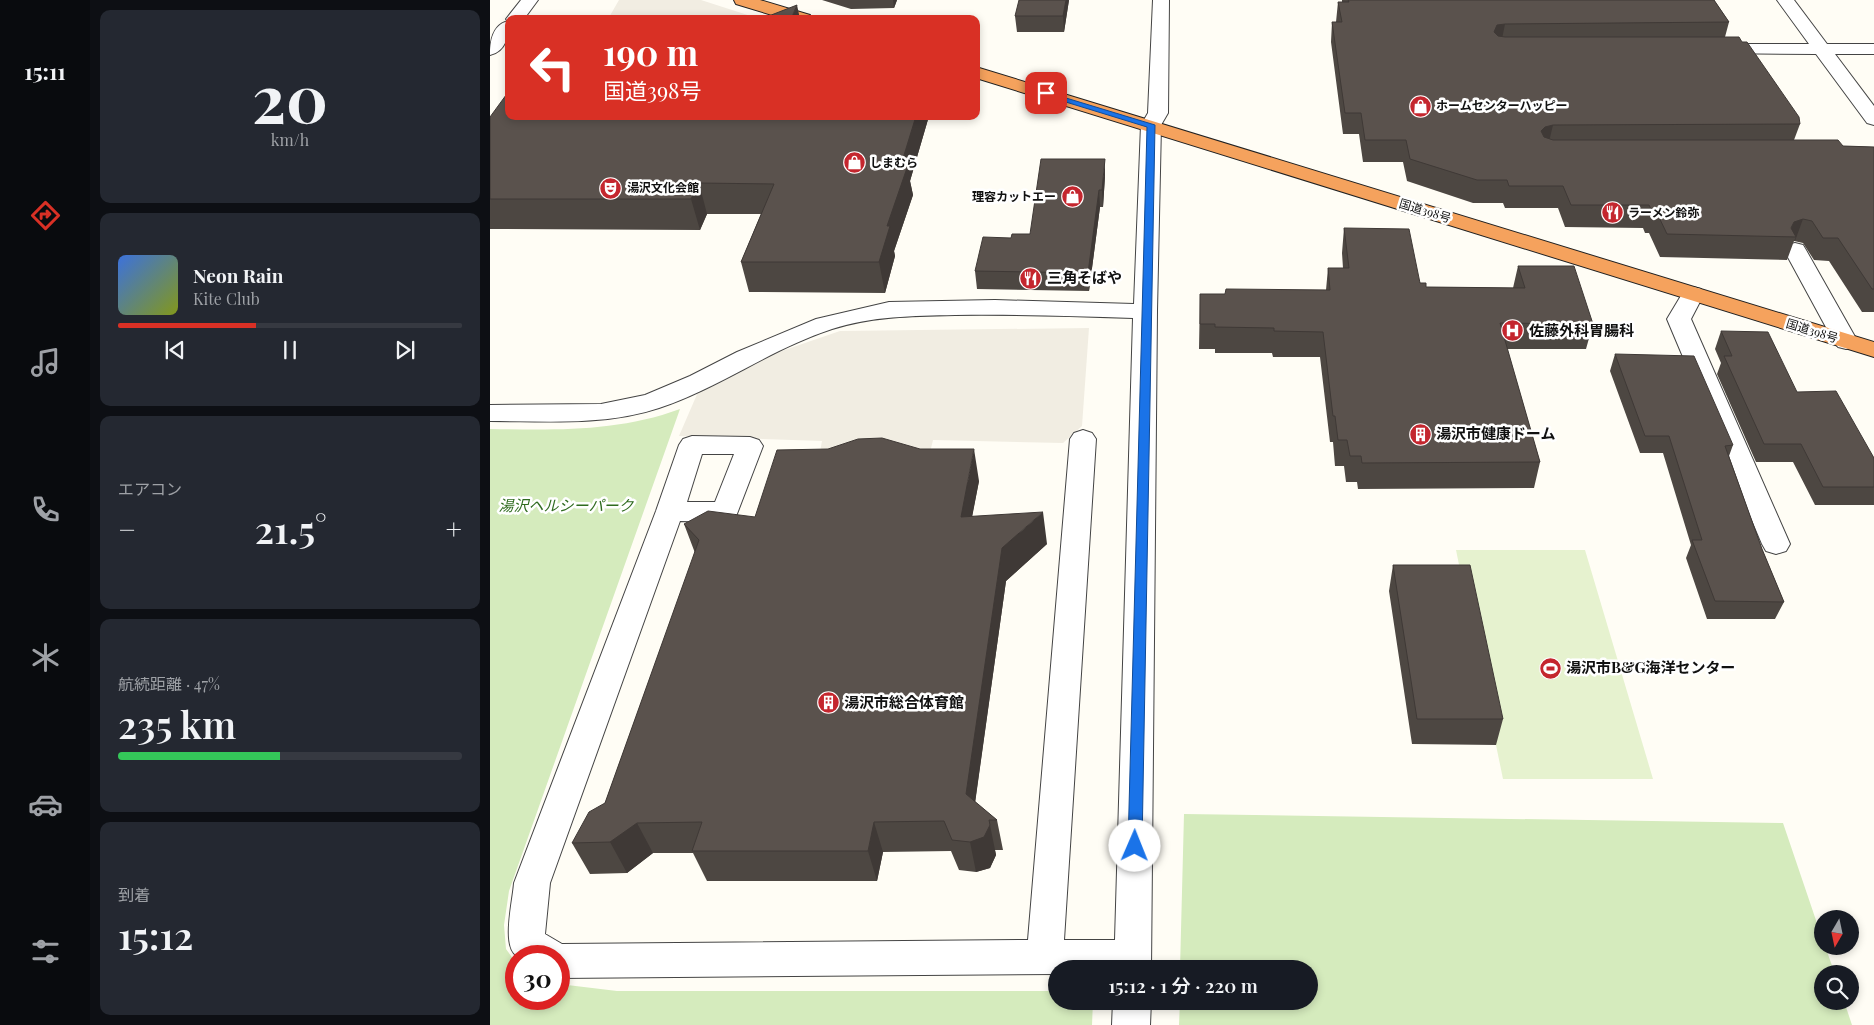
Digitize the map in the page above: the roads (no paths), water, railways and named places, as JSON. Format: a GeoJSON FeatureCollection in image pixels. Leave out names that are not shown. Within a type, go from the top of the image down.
{"type":"FeatureCollection","features":[{"type":"Feature","properties":{"kind":"highway"},"geometry":{"type":"LineString","coordinates":[[742,0],[791,15]]}},
{"type":"Feature","properties":{"kind":"highway","name":"国道398号"},"geometry":{"type":"LineString","coordinates":[[980,73],[1874,350]]}},
{"type":"Feature","properties":{"kind":"street"},"geometry":{"type":"LineString","coordinates":[[518,15],[530,0]]}},
{"type":"Feature","properties":{"kind":"street"},"geometry":{"type":"LineString","coordinates":[[1133,960],[1145,311],[1151,125],[1158,113],[1161,0]]}},
{"type":"Feature","properties":{"kind":"street"},"geometry":{"type":"LineString","coordinates":[[1785,0],[1874,119]]}},
{"type":"Feature","properties":{"kind":"street"},"geometry":{"type":"LineString","coordinates":[[490,50],[505,31]]}},
{"type":"Feature","properties":{"kind":"street"},"geometry":{"type":"LineString","coordinates":[[1696,50],[1874,49]]}},
{"type":"Feature","properties":{"kind":"street"},"geometry":{"type":"LineString","coordinates":[[1795,250],[1846,342]]}},
{"type":"Feature","properties":{"kind":"street"},"geometry":{"type":"LineString","coordinates":[[1693,294],[1679,319],[1776,544]]}},
{"type":"Feature","properties":{"kind":"street"},"geometry":{"type":"LineString","coordinates":[[490,413],[601,412],[651,402],[699,382],[746,357],[824,324],[889,309],[995,307],[1145,311]]}},
{"type":"Feature","properties":{"kind":"street"},"geometry":{"type":"LineString","coordinates":[[1045,957],[1083,439]]}},
{"type":"Feature","properties":{"kind":"street"},"geometry":{"type":"LineString","coordinates":[[531,945],[526,942],[532,883],[670,512]]}},
{"type":"Feature","properties":{"kind":"street"},"geometry":{"type":"LineString","coordinates":[[570,961],[1045,957],[1089,960]]}},
{"type":"Feature","properties":{"kind":"street"},"geometry":{"type":"LineString","coordinates":[[1131,1025],[1132,1010]]}},
{"type":"Feature","properties":{"kind":"place","name":"ホームセンターハッピー"},"geometry":{"type":"Point","coordinates":[1420,106]}},
{"type":"Feature","properties":{"kind":"place","name":"しまむら"},"geometry":{"type":"Point","coordinates":[854,163]}},
{"type":"Feature","properties":{"kind":"place","name":"湯沢文化会館"},"geometry":{"type":"Point","coordinates":[611,188]}},
{"type":"Feature","properties":{"kind":"place","name":"理容カットエー"},"geometry":{"type":"Point","coordinates":[1072,197]}},
{"type":"Feature","properties":{"kind":"place","name":"ラーメン鈴弥"},"geometry":{"type":"Point","coordinates":[1612,213]}},
{"type":"Feature","properties":{"kind":"place","name":"三角そばや"},"geometry":{"type":"Point","coordinates":[1031,278]}},
{"type":"Feature","properties":{"kind":"place","name":"佐藤外科胃腸科"},"geometry":{"type":"Point","coordinates":[1513,331]}},
{"type":"Feature","properties":{"kind":"place","name":"湯沢市健康ドーム"},"geometry":{"type":"Point","coordinates":[1420,434]}},
{"type":"Feature","properties":{"kind":"place","name":"湯沢市B&G海洋センター"},"geometry":{"type":"Point","coordinates":[1550,668]}},
{"type":"Feature","properties":{"kind":"place","name":"湯沢市総合体育館"},"geometry":{"type":"Point","coordinates":[828,703]}},
{"type":"Feature","properties":{"kind":"park label","name":"湯沢ヘルシーパーク"},"geometry":{"type":"Point","coordinates":[566,506]}}]}
